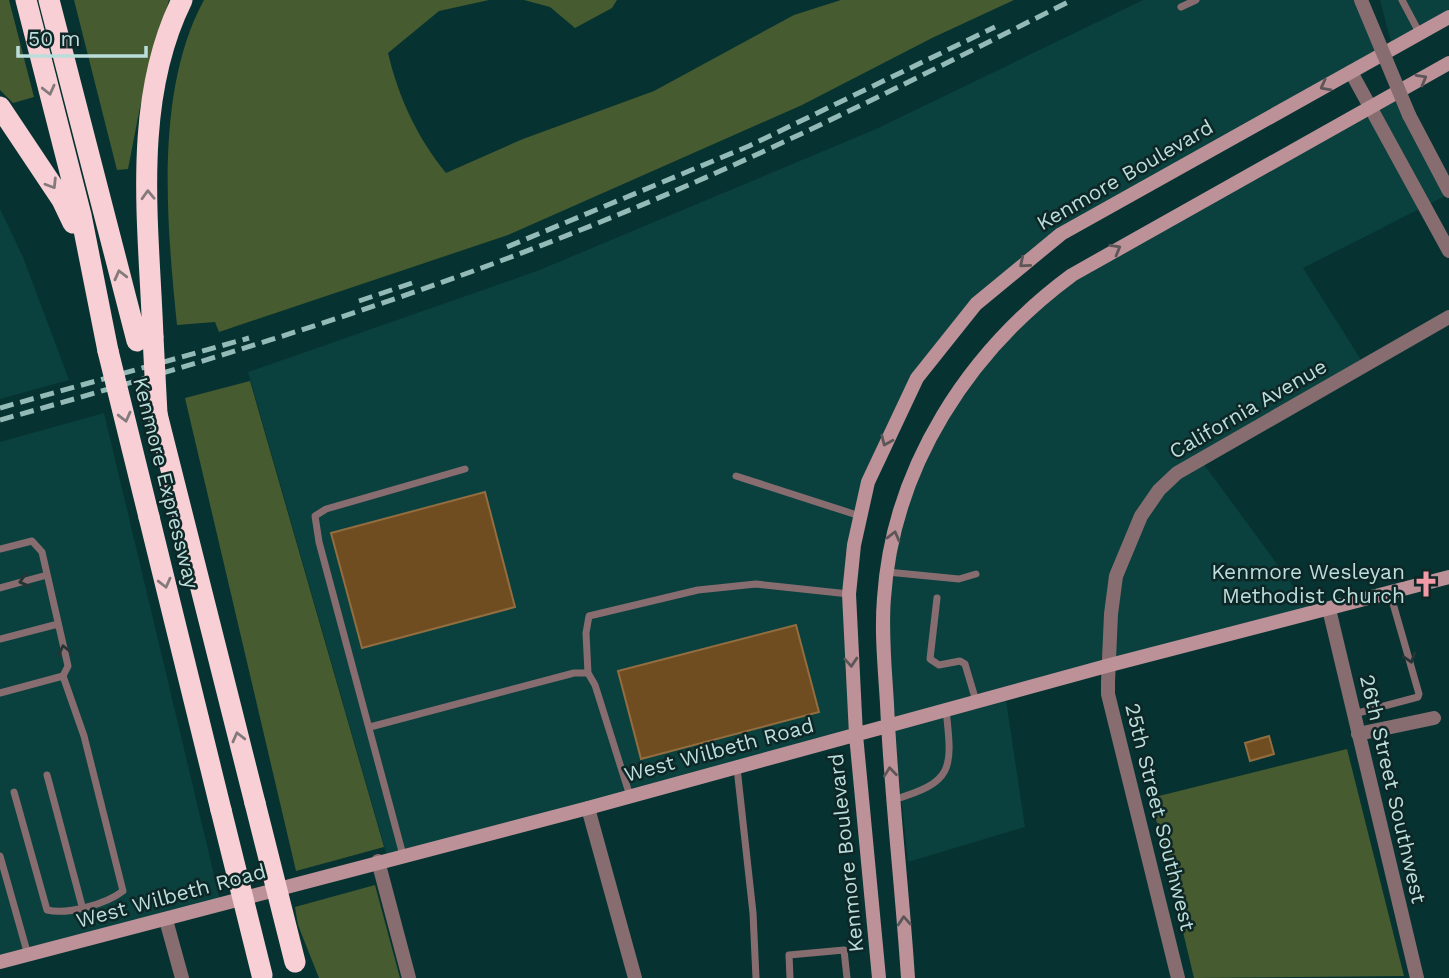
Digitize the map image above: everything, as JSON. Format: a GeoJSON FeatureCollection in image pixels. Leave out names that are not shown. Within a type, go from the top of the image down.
{"type":"FeatureCollection","features":[{"type":"Feature","properties":{"kind":"highway","name":"Kenmore Expressway"},"geometry":{"type":"LineString","coordinates":[[26,0],[81,215],[85,249],[108,351],[262,976]]}},
{"type":"Feature","properties":{"kind":"highway"},"geometry":{"type":"LineString","coordinates":[[49,0],[145,339]]}},
{"type":"Feature","properties":{"kind":"highway"},"geometry":{"type":"LineString","coordinates":[[145,339],[147,149],[152,100],[162,55],[182,0]]}},
{"type":"Feature","properties":{"kind":"highway"},"geometry":{"type":"LineString","coordinates":[[0,107],[62,200],[85,249]]}},
{"type":"Feature","properties":{"kind":"highway","name":"Kenmore Expressway"},"geometry":{"type":"LineString","coordinates":[[145,339],[157,414],[297,970]]}},
{"type":"Feature","properties":{"kind":"main road","name":"Kenmore Boulevard"},"geometry":{"type":"LineString","coordinates":[[879,978],[856,734],[849,594],[860,516],[869,482],[905,401],[943,342],[975,304],[1061,234],[1449,17]]}},
{"type":"Feature","properties":{"kind":"main road"},"geometry":{"type":"LineString","coordinates":[[908,978],[888,726],[884,647],[887,572],[907,493],[933,432],[971,372],[1018,317],[1072,275],[1449,63]]}},
{"type":"Feature","properties":{"kind":"main road","name":"West Wilbeth Road"},"geometry":{"type":"LineString","coordinates":[[0,962],[630,797],[1110,665],[1449,577]]}},
{"type":"Feature","properties":{"kind":"street"},"geometry":{"type":"LineString","coordinates":[[1362,0],[1409,116],[1449,191]]}},
{"type":"Feature","properties":{"kind":"street"},"geometry":{"type":"LineString","coordinates":[[1351,72],[1449,251]]}},
{"type":"Feature","properties":{"kind":"street","name":"California Avenue"},"geometry":{"type":"LineString","coordinates":[[1110,665],[1111,614],[1116,576],[1141,516],[1159,490],[1177,473],[1213,450],[1449,317]]}},
{"type":"Feature","properties":{"kind":"street","name":"26th Street Southwest"},"geometry":{"type":"LineString","coordinates":[[1329,609],[1417,978]]}},
{"type":"Feature","properties":{"kind":"street","name":"25th Street Southwest"},"geometry":{"type":"LineString","coordinates":[[1110,665],[1108,694],[1178,978]]}},
{"type":"Feature","properties":{"kind":"street"},"geometry":{"type":"LineString","coordinates":[[1358,734],[1434,718]]}},
{"type":"Feature","properties":{"kind":"street"},"geometry":{"type":"LineString","coordinates":[[588,808],[635,978]]}},
{"type":"Feature","properties":{"kind":"street"},"geometry":{"type":"LineString","coordinates":[[378,862],[409,978]]}},
{"type":"Feature","properties":{"kind":"street"},"geometry":{"type":"LineString","coordinates":[[166,920],[182,978]]}},
{"type":"Feature","properties":{"kind":"lane"},"geometry":{"type":"LineString","coordinates":[[1181,7],[1196,0]]}},
{"type":"Feature","properties":{"kind":"lane"},"geometry":{"type":"LineString","coordinates":[[1402,0],[1420,34]]}},
{"type":"Feature","properties":{"kind":"lane"},"geometry":{"type":"LineString","coordinates":[[403,855],[319,542],[315,516],[326,509],[465,470]]}},
{"type":"Feature","properties":{"kind":"lane"},"geometry":{"type":"LineString","coordinates":[[736,476],[860,516]]}},
{"type":"Feature","properties":{"kind":"lane"},"geometry":{"type":"LineString","coordinates":[[0,549],[33,541],[42,552],[68,666],[63,676],[84,736],[123,882],[123,891],[114,898],[57,912],[47,910],[14,792]]}},
{"type":"Feature","properties":{"kind":"lane"},"geometry":{"type":"LineString","coordinates":[[887,572],[959,579],[976,574]]}},
{"type":"Feature","properties":{"kind":"lane"},"geometry":{"type":"LineString","coordinates":[[0,588],[47,575]]}},
{"type":"Feature","properties":{"kind":"lane"},"geometry":{"type":"LineString","coordinates":[[630,797],[595,685],[587,673],[586,633],[589,616],[698,590],[757,584],[849,594]]}},
{"type":"Feature","properties":{"kind":"lane"},"geometry":{"type":"LineString","coordinates":[[1353,714],[1418,697],[1419,694],[1390,593]]}},
{"type":"Feature","properties":{"kind":"lane"},"geometry":{"type":"LineString","coordinates":[[937,598],[930,659],[939,665],[960,661],[965,664],[976,701]]}},
{"type":"Feature","properties":{"kind":"lane"},"geometry":{"type":"LineString","coordinates":[[0,639],[58,624]]}},
{"type":"Feature","properties":{"kind":"lane"},"geometry":{"type":"LineString","coordinates":[[370,727],[574,673],[587,673]]}},
{"type":"Feature","properties":{"kind":"lane"},"geometry":{"type":"LineString","coordinates":[[0,693],[63,676]]}},
{"type":"Feature","properties":{"kind":"lane"},"geometry":{"type":"LineString","coordinates":[[893,800],[925,790],[947,771],[951,748],[946,710]]}},
{"type":"Feature","properties":{"kind":"lane"},"geometry":{"type":"LineString","coordinates":[[737,767],[753,913],[756,978]]}},
{"type":"Feature","properties":{"kind":"lane"},"geometry":{"type":"LineString","coordinates":[[47,775],[82,906]]}},
{"type":"Feature","properties":{"kind":"lane"},"geometry":{"type":"LineString","coordinates":[[0,856],[28,955]]}},
{"type":"Feature","properties":{"kind":"lane"},"geometry":{"type":"LineString","coordinates":[[790,978],[789,955],[844,950],[847,978]]}},
{"type":"Feature","properties":{"kind":"shaded area"},"geometry":{"type":"Polygon","coordinates":[[[0,0],[9,0],[34,97],[13,103],[0,90],[0,0]]]}},
{"type":"Feature","properties":{"kind":"shaded area"},"geometry":{"type":"Polygon","coordinates":[[[74,0],[169,0],[140,107],[128,169],[117,170],[74,0]]]}},
{"type":"Feature","properties":{"kind":"shaded area"},"geometry":{"type":"Polygon","coordinates":[[[204,0],[489,0],[439,11],[388,53],[410,117],[426,146],[446,173],[523,139],[654,91],[794,15],[841,0],[1014,0],[932,38],[802,105],[508,235],[219,332],[215,322],[177,325],[168,203],[171,117],[177,75],[188,36],[204,0]]]}},
{"type":"Feature","properties":{"kind":"shaded area"},"geometry":{"type":"Polygon","coordinates":[[[524,0],[617,0],[612,8],[575,28],[550,7],[524,0]]]}},
{"type":"Feature","properties":{"kind":"shaded area"},"geometry":{"type":"Polygon","coordinates":[[[1143,0],[1364,0],[1382,56],[1061,234],[976,304],[894,423],[854,545],[856,735],[388,859],[248,372],[537,271],[876,129],[1143,0]]]}},
{"type":"Feature","properties":{"kind":"shaded area"},"geometry":{"type":"Polygon","coordinates":[[[1380,0],[1449,0],[1449,9],[1391,42],[1380,0]]]}},
{"type":"Feature","properties":{"kind":"shaded area"},"geometry":{"type":"Polygon","coordinates":[[[1398,92],[1449,194],[1303,268],[1363,363],[1200,459],[1313,613],[888,726],[884,647],[892,546],[949,403],[1043,296],[1398,92]]]}},
{"type":"Feature","properties":{"kind":"shaded area"},"geometry":{"type":"Polygon","coordinates":[[[0,209],[23,257],[69,380],[0,399],[0,209]]]}},
{"type":"Feature","properties":{"kind":"shaded area"},"geometry":{"type":"Polygon","coordinates":[[[250,381],[384,847],[296,871],[185,398],[250,381]]]}},
{"type":"Feature","properties":{"kind":"shaded area"},"geometry":{"type":"Polygon","coordinates":[[[104,413],[221,904],[0,962],[0,442],[104,413]]]}},
{"type":"Feature","properties":{"kind":"shaded area"},"geometry":{"type":"Polygon","coordinates":[[[1006,700],[1025,827],[908,862],[894,730],[1006,700]]]}},
{"type":"Feature","properties":{"kind":"shaded area"},"geometry":{"type":"Polygon","coordinates":[[[1347,749],[1404,976],[1194,978],[1151,798],[1347,749]]]}},
{"type":"Feature","properties":{"kind":"shaded area"},"geometry":{"type":"Polygon","coordinates":[[[375,885],[400,978],[319,978],[298,925],[295,907],[375,885]]]}},
{"type":"Feature","properties":{"kind":"building"},"geometry":{"type":"Polygon","coordinates":[[[485,492],[515,607],[362,648],[331,533],[485,492]]]}},
{"type":"Feature","properties":{"kind":"building"},"geometry":{"type":"Polygon","coordinates":[[[796,625],[819,712],[641,759],[618,671],[796,625]]]}},
{"type":"Feature","properties":{"kind":"building"},"geometry":{"type":"Polygon","coordinates":[[[1269,736],[1274,754],[1250,761],[1245,743],[1269,736]]]}},
{"type":"Feature","properties":{"kind":"railway"},"geometry":{"type":"LineString","coordinates":[[0,420],[240,350],[398,298],[554,240],[632,209],[799,135],[1072,0]]}},
{"type":"Feature","properties":{"kind":"railway"},"geometry":{"type":"LineString","coordinates":[[507,247],[749,146],[995,27]]}},
{"type":"Feature","properties":{"kind":"railway"},"geometry":{"type":"LineString","coordinates":[[359,301],[415,282]]}},
{"type":"Feature","properties":{"kind":"railway"},"geometry":{"type":"LineString","coordinates":[[0,408],[249,338]]}},
{"type":"Feature","properties":{"kind":"place","name":"Kenmore Wesleyan Methodist Church"},"geometry":{"type":"Point","coordinates":[1426,584]}}]}
